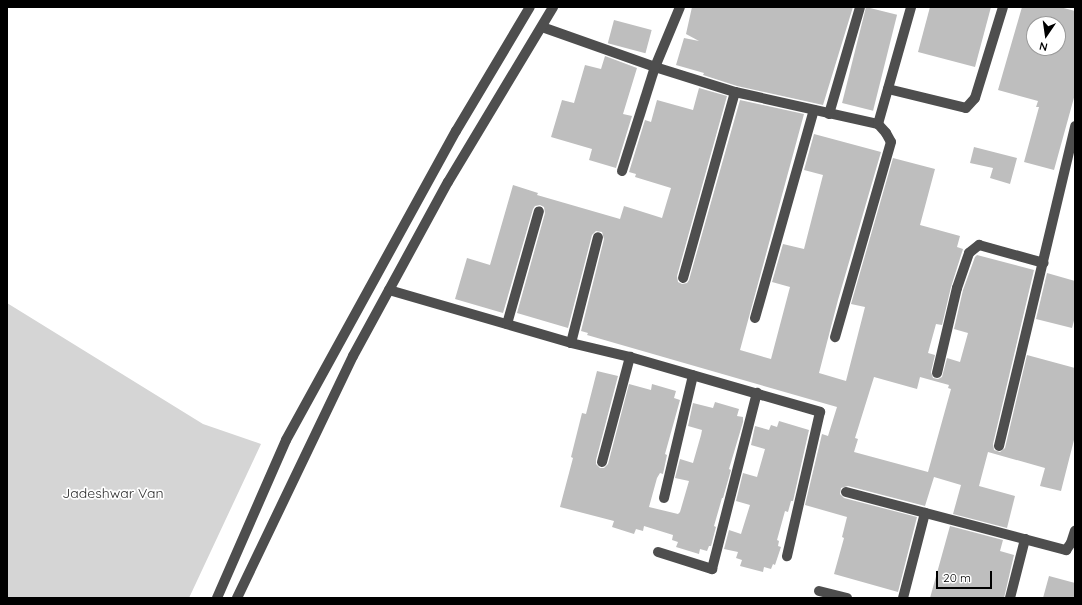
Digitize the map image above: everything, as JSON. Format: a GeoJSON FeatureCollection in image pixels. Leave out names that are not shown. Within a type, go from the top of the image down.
{"type":"FeatureCollection","features":[{"type":"Feature","properties":{"kind":"street"},"geometry":{"type":"LineString","coordinates":[[217,598],[286,440],[434,171],[530,7]]}},
{"type":"Feature","properties":{"kind":"street"},"geometry":{"type":"LineString","coordinates":[[237,598],[350,363],[389,290],[448,182],[553,7]]}},
{"type":"Feature","properties":{"kind":"street"},"geometry":{"type":"LineString","coordinates":[[622,171],[655,67],[680,7]]}},
{"type":"Feature","properties":{"kind":"street"},"geometry":{"type":"LineString","coordinates":[[829,114],[860,7]]}},
{"type":"Feature","properties":{"kind":"street"},"geometry":{"type":"LineString","coordinates":[[878,124],[911,7]]}},
{"type":"Feature","properties":{"kind":"street"},"geometry":{"type":"LineString","coordinates":[[888,89],[966,108],[975,98],[1003,7]]}},
{"type":"Feature","properties":{"kind":"street"},"geometry":{"type":"LineString","coordinates":[[542,27],[655,67],[735,92],[878,124],[886,133],[891,142],[835,337]]}},
{"type":"Feature","properties":{"kind":"street"},"geometry":{"type":"LineString","coordinates":[[682,278],[735,92]]}},
{"type":"Feature","properties":{"kind":"street"},"geometry":{"type":"LineString","coordinates":[[755,318],[814,110]]}},
{"type":"Feature","properties":{"kind":"street"},"geometry":{"type":"LineString","coordinates":[[998,446],[1072,153],[1075,126]]}},
{"type":"Feature","properties":{"kind":"street"},"geometry":{"type":"LineString","coordinates":[[434,171],[448,182]]}},
{"type":"Feature","properties":{"kind":"street"},"geometry":{"type":"LineString","coordinates":[[507,324],[539,211]]}},
{"type":"Feature","properties":{"kind":"street"},"geometry":{"type":"LineString","coordinates":[[571,343],[598,237]]}},
{"type":"Feature","properties":{"kind":"street"},"geometry":{"type":"LineString","coordinates":[[937,372],[958,288],[969,253],[979,245],[1044,262]]}},
{"type":"Feature","properties":{"kind":"street"},"geometry":{"type":"LineString","coordinates":[[389,290],[571,343],[630,357],[820,412],[787,556]]}},
{"type":"Feature","properties":{"kind":"street"},"geometry":{"type":"LineString","coordinates":[[602,462],[630,357]]}},
{"type":"Feature","properties":{"kind":"street"},"geometry":{"type":"LineString","coordinates":[[664,498],[693,375]]}},
{"type":"Feature","properties":{"kind":"street"},"geometry":{"type":"LineString","coordinates":[[658,552],[712,568],[757,393]]}},
{"type":"Feature","properties":{"kind":"street"},"geometry":{"type":"LineString","coordinates":[[846,492],[1066,550],[1071,543],[1075,531]]}},
{"type":"Feature","properties":{"kind":"street"},"geometry":{"type":"LineString","coordinates":[[903,598],[925,513]]}},
{"type":"Feature","properties":{"kind":"street"},"geometry":{"type":"LineString","coordinates":[[1010,598],[1025,539]]}},
{"type":"Feature","properties":{"kind":"street"},"geometry":{"type":"LineString","coordinates":[[819,591],[847,598]]}},
{"type":"Feature","properties":{"kind":"green space","name":"Jadeshwar Van"},"geometry":{"type":"Polygon","coordinates":[[[7,303],[203,424],[261,444],[189,598],[7,598],[7,303]]]}},
{"type":"Feature","properties":{"kind":"building"},"geometry":{"type":"Polygon","coordinates":[[[692,7],[853,7],[823,105],[737,86],[703,75],[704,73],[676,65],[684,38],[699,41],[686,34],[692,7]]]}},
{"type":"Feature","properties":{"kind":"building"},"geometry":{"type":"Polygon","coordinates":[[[866,7],[897,15],[873,111],[842,103],[866,7]]]}},
{"type":"Feature","properties":{"kind":"building"},"geometry":{"type":"Polygon","coordinates":[[[930,7],[991,7],[975,67],[918,52],[930,7]]]}},
{"type":"Feature","properties":{"kind":"building"},"geometry":{"type":"Polygon","coordinates":[[[1022,7],[1060,7],[1075,11],[1075,94],[1054,170],[1024,162],[1039,107],[1036,107],[1038,101],[998,90],[1022,7]]]}},
{"type":"Feature","properties":{"kind":"building"},"geometry":{"type":"Polygon","coordinates":[[[614,20],[652,30],[645,53],[608,43],[614,20]]]}},
{"type":"Feature","properties":{"kind":"building"},"geometry":{"type":"Polygon","coordinates":[[[605,56],[637,68],[623,114],[632,116],[616,168],[589,160],[592,149],[551,137],[562,100],[574,103],[585,65],[601,69],[605,56]]]}},
{"type":"Feature","properties":{"kind":"building"},"geometry":{"type":"Polygon","coordinates":[[[699,88],[727,96],[677,276],[678,282],[682,284],[687,283],[689,280],[740,100],[804,114],[740,350],[771,359],[790,287],[772,282],[783,244],[804,249],[823,175],[804,170],[814,134],[881,152],[838,300],[819,373],[846,381],[865,307],[851,304],[893,158],[935,169],[920,225],[960,236],[957,247],[963,249],[951,287],[942,325],[936,324],[928,353],[935,355],[931,372],[933,378],[938,379],[942,377],[947,358],[960,362],[968,333],[954,329],[963,290],[975,257],[977,255],[1034,270],[993,444],[994,450],[1000,452],[1005,448],[1027,355],[1075,368],[1075,436],[1061,491],[1040,486],[1045,468],[988,452],[979,486],[1015,496],[1007,528],[953,514],[961,485],[934,477],[925,506],[848,486],[841,488],[840,494],[844,498],[917,517],[898,592],[834,574],[844,538],[842,537],[847,517],[805,505],[822,434],[828,436],[837,407],[587,335],[588,333],[581,331],[604,239],[602,232],[596,231],[592,235],[568,328],[517,313],[545,213],[544,207],[540,205],[535,206],[533,209],[503,313],[455,299],[467,258],[490,265],[513,185],[538,193],[537,195],[620,219],[624,206],[662,218],[671,188],[635,177],[636,174],[629,172],[645,120],[651,122],[657,100],[693,110],[699,88]],[[874,377],[855,438],[858,439],[854,452],[928,472],[951,389],[948,388],[949,385],[920,377],[917,389],[874,377]]]}},
{"type":"Feature","properties":{"kind":"building"},"geometry":{"type":"Polygon","coordinates":[[[974,147],[1017,158],[1010,184],[990,178],[993,168],[970,163],[974,147]]]}},
{"type":"Feature","properties":{"kind":"building"},"geometry":{"type":"Polygon","coordinates":[[[1047,273],[1075,281],[1075,317],[1072,328],[1036,319],[1047,273]]]}},
{"type":"Feature","properties":{"kind":"building"},"geometry":{"type":"Polygon","coordinates":[[[597,371],[618,376],[596,460],[596,464],[600,468],[604,468],[608,464],[629,384],[651,390],[652,384],[676,391],[674,398],[680,400],[665,454],[667,455],[663,474],[660,473],[657,478],[649,507],[678,514],[680,512],[689,481],[675,478],[680,459],[693,463],[702,430],[688,426],[693,403],[713,408],[715,402],[739,409],[737,416],[743,417],[743,422],[729,469],[731,470],[714,526],[716,527],[711,546],[709,546],[707,551],[700,549],[699,554],[676,547],[678,542],[672,540],[673,535],[644,526],[643,531],[636,529],[634,534],[612,527],[614,521],[560,507],[573,458],[571,457],[582,413],[586,414],[597,371]]]}},
{"type":"Feature","properties":{"kind":"building"},"geometry":{"type":"Polygon","coordinates":[[[779,421],[809,430],[793,501],[791,501],[788,512],[785,511],[777,540],[779,541],[778,546],[781,547],[775,565],[773,564],[771,569],[764,567],[763,572],[740,566],[742,560],[736,558],[738,552],[724,549],[729,530],[741,534],[750,505],[736,501],[743,473],[757,477],[765,449],[751,445],[755,426],[769,430],[771,425],[777,427],[779,421]]]}},
{"type":"Feature","properties":{"kind":"building"},"geometry":{"type":"Polygon","coordinates":[[[950,526],[1003,540],[1000,551],[1014,555],[1004,598],[930,598],[950,526]]]}},
{"type":"Feature","properties":{"kind":"building"},"geometry":{"type":"Polygon","coordinates":[[[1049,576],[1075,583],[1075,598],[1043,598],[1049,576]]]}}]}
